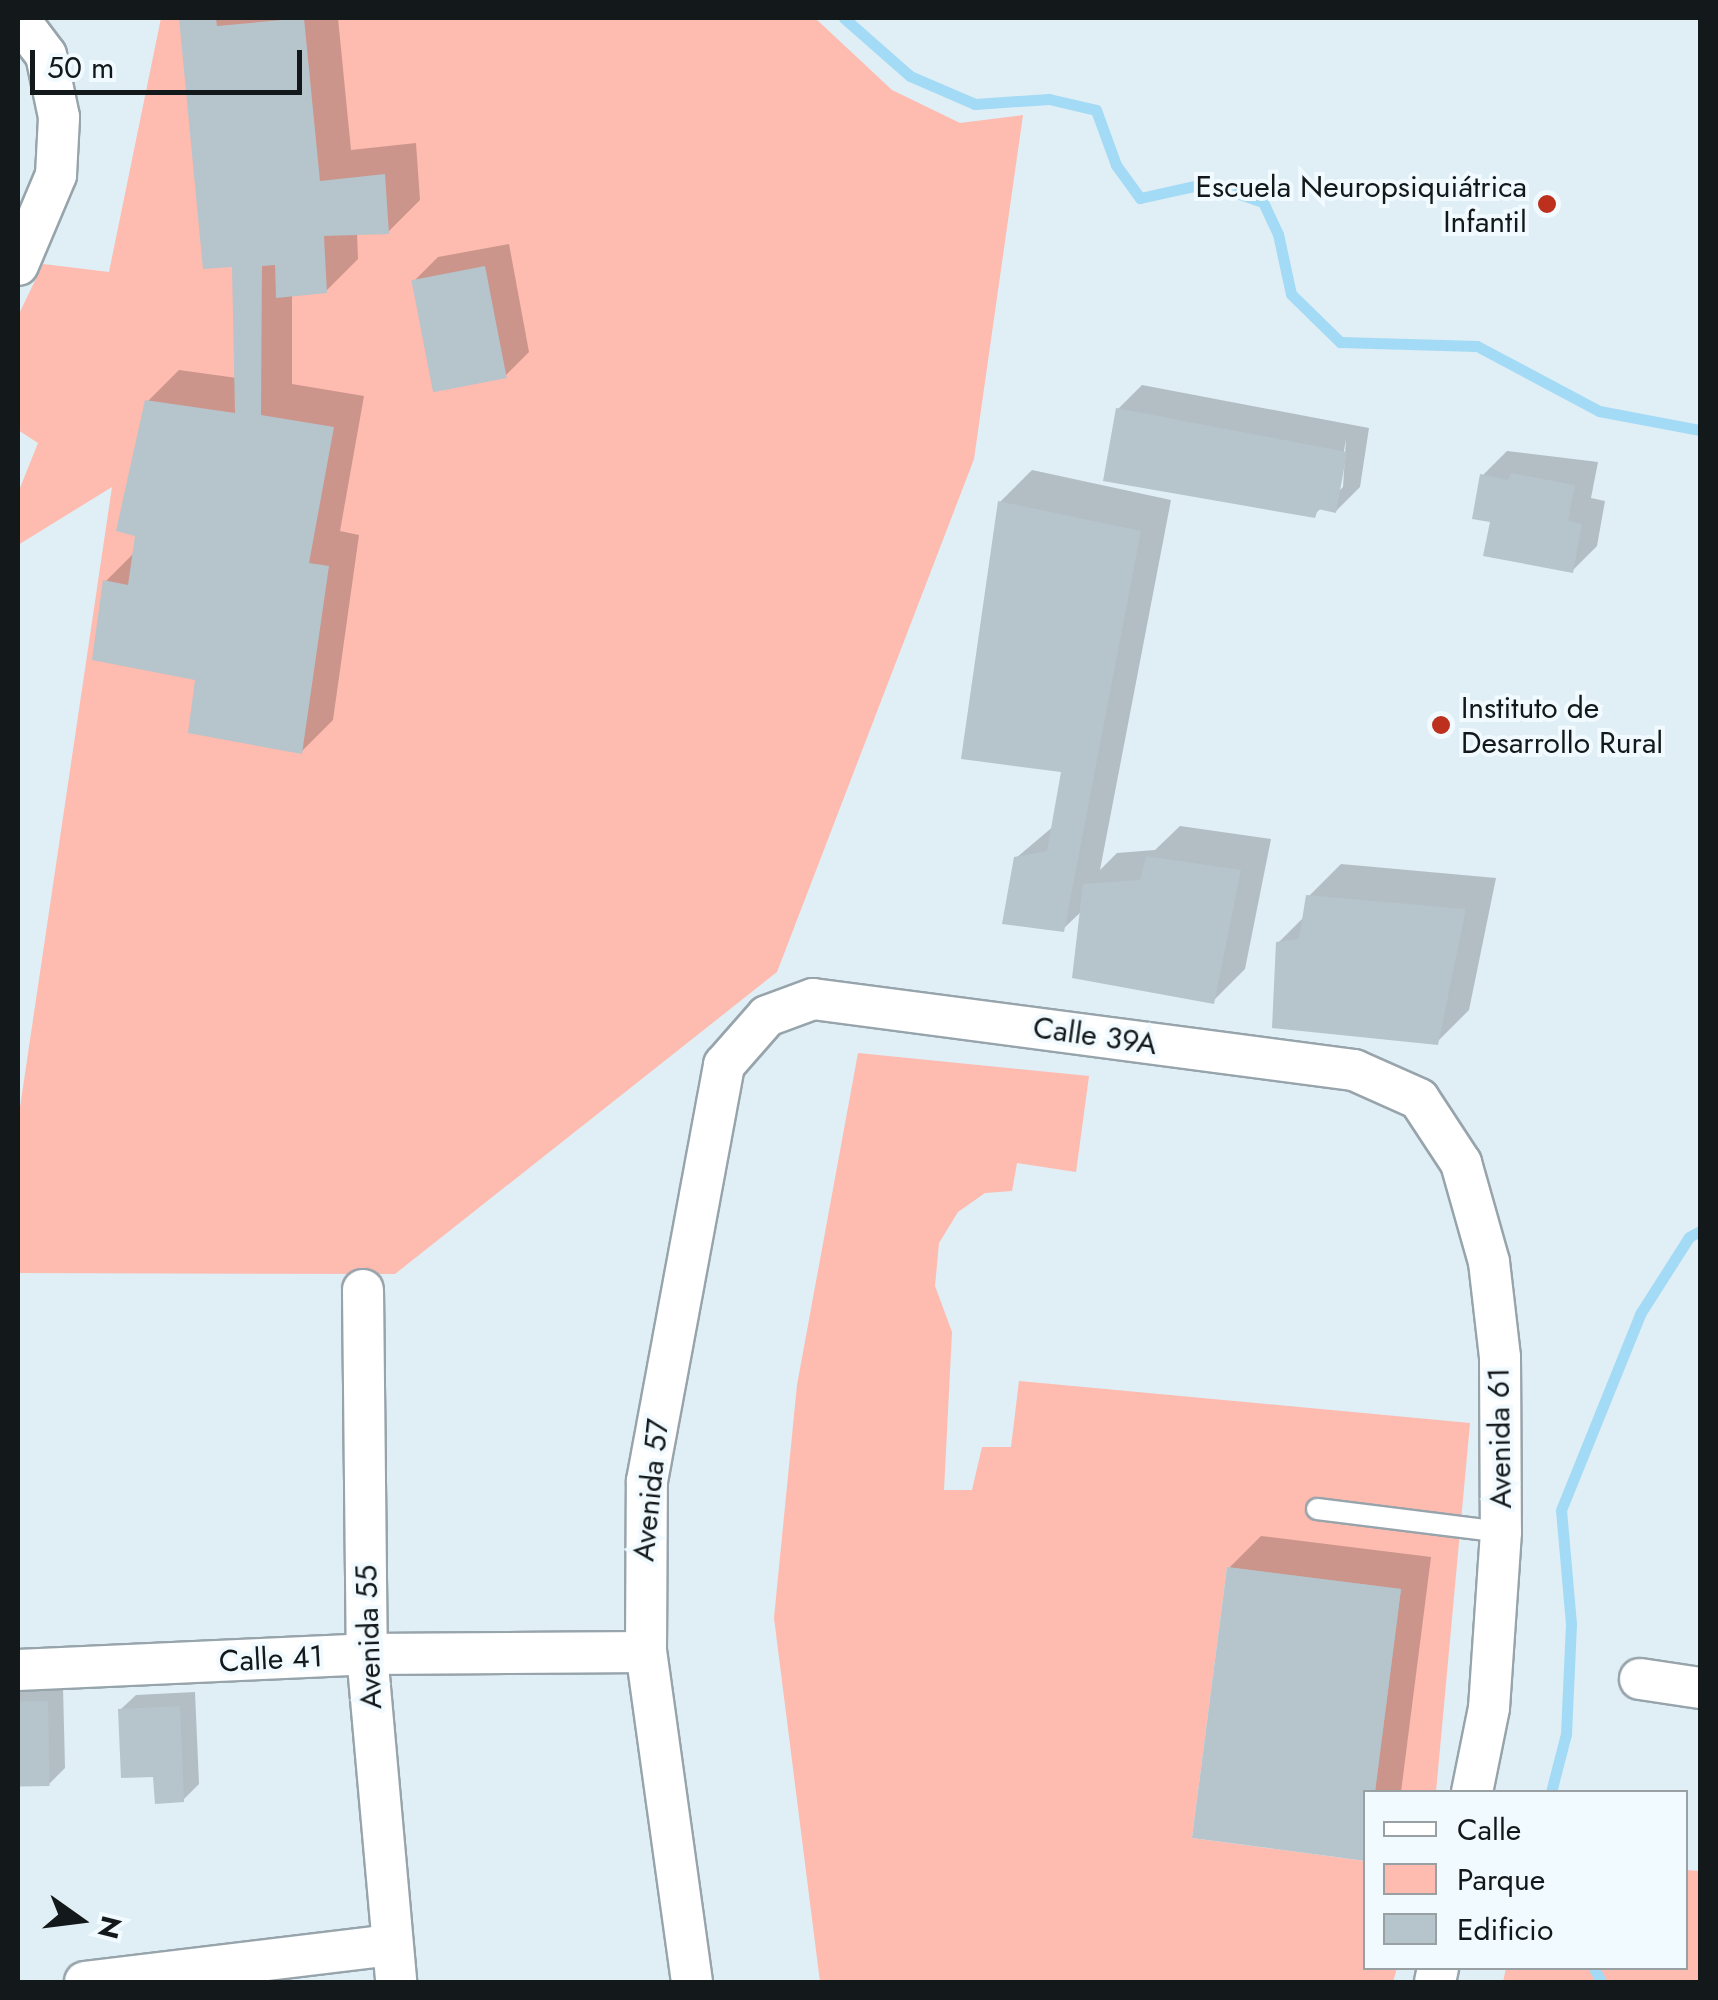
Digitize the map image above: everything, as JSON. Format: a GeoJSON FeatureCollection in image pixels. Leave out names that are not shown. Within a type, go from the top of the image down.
{"type":"FeatureCollection","features":[{"type":"Feature","properties":{"kind":"street"},"geometry":{"type":"LineString","coordinates":[[18,18],[46,55],[59,117],[56,175],[18,265]]}},
{"type":"Feature","properties":{"kind":"street","name":"Calle 39A"},"geometry":{"type":"LineString","coordinates":[[767,1016],[813,999],[1354,1070],[1419,1099]]}},
{"type":"Feature","properties":{"kind":"street","name":"Avenida 57"},"geometry":{"type":"LineString","coordinates":[[692,1982],[646,1652],[647,1481],[702,1164],[724,1066],[767,1016]]}},
{"type":"Feature","properties":{"kind":"street","name":"Avenida 61"},"geometry":{"type":"LineString","coordinates":[[1419,1099],[1461,1164],[1489,1262],[1500,1357],[1501,1532],[1488,1708],[1472,1790]]}},
{"type":"Feature","properties":{"kind":"street","name":"Avenida 55"},"geometry":{"type":"LineString","coordinates":[[363,1290],[367,1654],[392,1964]]}},
{"type":"Feature","properties":{"kind":"street","name":"Calle 41"},"geometry":{"type":"LineString","coordinates":[[18,1670],[367,1654],[646,1652]]}},
{"type":"Feature","properties":{"kind":"street"},"geometry":{"type":"LineString","coordinates":[[1640,1679],[1700,1688]]}},
{"type":"Feature","properties":{"kind":"street"},"geometry":{"type":"LineString","coordinates":[[85,1982],[392,1964]]}},
{"type":"Feature","properties":{"kind":"lane"},"geometry":{"type":"LineString","coordinates":[[1318,1509],[1501,1532]]}},
{"type":"Feature","properties":{"kind":"green space"},"geometry":{"type":"Polygon","coordinates":[[[161,18],[815,18],[892,90],[960,123],[1023,115],[974,459],[777,972],[395,1274],[18,1273],[18,1121],[112,487],[18,545],[18,493],[38,443],[18,430],[18,316],[43,264],[109,272],[161,18]]]}},
{"type":"Feature","properties":{"kind":"green space"},"geometry":{"type":"Polygon","coordinates":[[[858,1053],[1089,1076],[1076,1172],[1017,1163],[1012,1191],[985,1193],[958,1212],[939,1243],[935,1286],[952,1332],[944,1490],[972,1490],[982,1447],[1011,1447],[1019,1381],[1470,1423],[1436,1790],[1375,1790],[1401,1589],[1227,1567],[1192,1838],[1363,1861],[1363,1970],[1396,1970],[1393,1982],[820,1982],[774,1618],[797,1385],[858,1053]]]}},
{"type":"Feature","properties":{"kind":"green space"},"geometry":{"type":"Polygon","coordinates":[[[1688,1870],[1700,1871],[1700,1982],[1503,1982],[1506,1970],[1688,1970],[1688,1870]]]}},
{"type":"Feature","properties":{"kind":"building"},"geometry":{"type":"Polygon","coordinates":[[[179,18],[216,18],[217,26],[304,18],[320,181],[385,174],[389,234],[324,236],[327,293],[276,298],[275,265],[262,266],[261,415],[334,427],[309,563],[329,566],[302,754],[188,733],[195,680],[92,660],[103,580],[128,585],[135,536],[116,531],[145,400],[235,413],[232,267],[203,269],[179,18]]]}},
{"type":"Feature","properties":{"kind":"building"},"geometry":{"type":"Polygon","coordinates":[[[485,266],[507,378],[433,392],[411,280],[485,266]]]}},
{"type":"Feature","properties":{"kind":"building"},"geometry":{"type":"Polygon","coordinates":[[[1116,408],[1347,452],[1336,513],[1318,509],[1315,518],[1103,481],[1116,408]]]}},
{"type":"Feature","properties":{"kind":"building"},"geometry":{"type":"Polygon","coordinates":[[[1511,473],[1575,485],[1568,521],[1582,524],[1573,573],[1483,556],[1490,522],[1472,519],[1480,474],[1508,480],[1511,473]]]}},
{"type":"Feature","properties":{"kind":"building"},"geometry":{"type":"Polygon","coordinates":[[[998,501],[1141,531],[1064,932],[1002,924],[1014,857],[1047,851],[1061,772],[961,759],[998,501]]]}},
{"type":"Feature","properties":{"kind":"building"},"geometry":{"type":"Polygon","coordinates":[[[1146,856],[1241,870],[1214,1004],[1072,978],[1083,884],[1140,880],[1146,856]]]}},
{"type":"Feature","properties":{"kind":"building"},"geometry":{"type":"Polygon","coordinates":[[[1306,895],[1466,909],[1438,1045],[1272,1028],[1276,942],[1299,939],[1306,895]]]}},
{"type":"Feature","properties":{"kind":"building"},"geometry":{"type":"Polygon","coordinates":[[[1227,1567],[1401,1589],[1375,1790],[1363,1790],[1363,1861],[1192,1838],[1227,1567]]]}},
{"type":"Feature","properties":{"kind":"building"},"geometry":{"type":"Polygon","coordinates":[[[48,1701],[49,1786],[19,1787],[18,1702],[48,1701]]]}},
{"type":"Feature","properties":{"kind":"building"},"geometry":{"type":"Polygon","coordinates":[[[180,1706],[184,1802],[155,1804],[153,1777],[121,1778],[118,1709],[180,1706]]]}},
{"type":"Feature","properties":{"kind":"waterway"},"geometry":{"type":"LineString","coordinates":[[844,18],[910,76],[975,104],[1049,99],[1096,110],[1116,165],[1140,198],[1208,183],[1263,202],[1278,234],[1291,294],[1340,342],[1477,346],[1599,411],[1700,430]]}},
{"type":"Feature","properties":{"kind":"waterway"},"geometry":{"type":"LineString","coordinates":[[1552,1790],[1566,1734],[1571,1624],[1561,1510],[1640,1314],[1689,1237],[1700,1231]]}},
{"type":"Feature","properties":{"kind":"waterway"},"geometry":{"type":"LineString","coordinates":[[1595,1970],[1601,1982]]}},
{"type":"Feature","properties":{"kind":"place","name":"Escuela Neuropsiquiátrica Infantil"},"geometry":{"type":"Point","coordinates":[1547,204]}},
{"type":"Feature","properties":{"kind":"place","name":"Instituto de Desarrollo Rural"},"geometry":{"type":"Point","coordinates":[1441,725]}}]}
